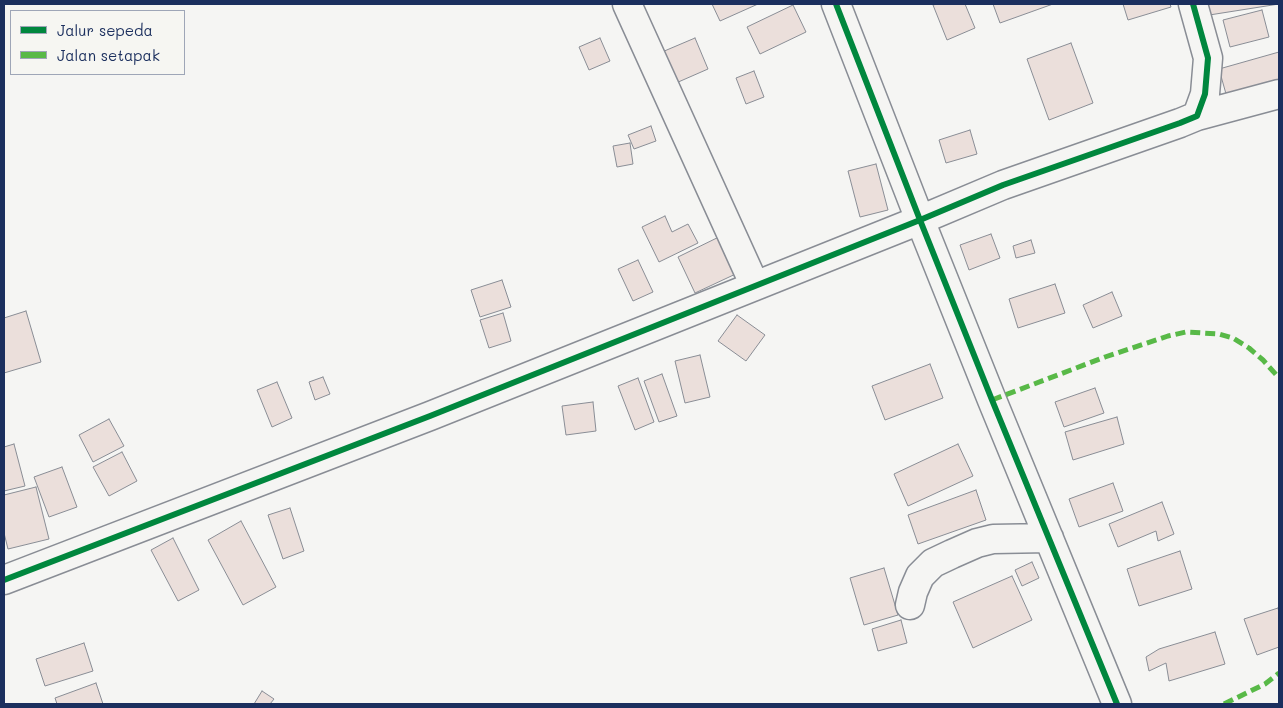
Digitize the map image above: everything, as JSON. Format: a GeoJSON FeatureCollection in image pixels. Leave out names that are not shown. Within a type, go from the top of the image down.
{"type":"FeatureCollection","features":[{"type":"Feature","properties":{"kind":"street"},"geometry":{"type":"LineString","coordinates":[[626,4],[756,286]]}},
{"type":"Feature","properties":{"kind":"street"},"geometry":{"type":"LineString","coordinates":[[836,4],[920,220],[1116,704]]}},
{"type":"Feature","properties":{"kind":"street"},"geometry":{"type":"LineString","coordinates":[[1193,4],[1208,58],[1205,94],[1197,116]]}},
{"type":"Feature","properties":{"kind":"street"},"geometry":{"type":"LineString","coordinates":[[4,580],[430,416],[1003,185],[1197,116],[1279,94]]}},
{"type":"Feature","properties":{"kind":"street"},"geometry":{"type":"LineString","coordinates":[[910,605],[920,576],[934,563],[952,554],[977,543],[993,539],[1049,538]]}},
{"type":"Feature","properties":{"kind":"building"},"geometry":{"type":"Polygon","coordinates":[[[712,4],[758,4],[720,21],[712,4]]]}},
{"type":"Feature","properties":{"kind":"building"},"geometry":{"type":"Polygon","coordinates":[[[965,4],[975,28],[947,40],[933,5],[965,4]]]}},
{"type":"Feature","properties":{"kind":"building"},"geometry":{"type":"Polygon","coordinates":[[[993,4],[1053,4],[1000,23],[993,4]]]}},
{"type":"Feature","properties":{"kind":"building"},"geometry":{"type":"Polygon","coordinates":[[[1123,4],[1170,4],[1171,7],[1128,20],[1123,4]]]}},
{"type":"Feature","properties":{"kind":"building"},"geometry":{"type":"Polygon","coordinates":[[[1202,4],[1279,4],[1203,16],[1202,4]]]}},
{"type":"Feature","properties":{"kind":"building"},"geometry":{"type":"Polygon","coordinates":[[[793,5],[806,32],[760,54],[747,27],[793,5]]]}},
{"type":"Feature","properties":{"kind":"building"},"geometry":{"type":"Polygon","coordinates":[[[1262,10],[1269,37],[1230,47],[1223,20],[1262,10]]]}},
{"type":"Feature","properties":{"kind":"building"},"geometry":{"type":"Polygon","coordinates":[[[600,38],[610,61],[589,70],[579,47],[600,38]]]}},
{"type":"Feature","properties":{"kind":"building"},"geometry":{"type":"Polygon","coordinates":[[[695,38],[708,69],[676,83],[662,52],[695,38]]]}},
{"type":"Feature","properties":{"kind":"building"},"geometry":{"type":"Polygon","coordinates":[[[1071,43],[1093,103],[1049,120],[1027,59],[1071,43]]]}},
{"type":"Feature","properties":{"kind":"building"},"geometry":{"type":"Polygon","coordinates":[[[1279,52],[1279,86],[1228,101],[1219,69],[1279,52]]]}},
{"type":"Feature","properties":{"kind":"building"},"geometry":{"type":"Polygon","coordinates":[[[754,71],[764,97],[746,104],[736,78],[754,71]]]}},
{"type":"Feature","properties":{"kind":"building"},"geometry":{"type":"Polygon","coordinates":[[[651,126],[656,141],[634,149],[628,135],[651,126]]]}},
{"type":"Feature","properties":{"kind":"building"},"geometry":{"type":"Polygon","coordinates":[[[970,130],[977,154],[946,163],[939,140],[970,130]]]}},
{"type":"Feature","properties":{"kind":"building"},"geometry":{"type":"Polygon","coordinates":[[[630,143],[633,164],[617,167],[613,146],[630,143]]]}},
{"type":"Feature","properties":{"kind":"building"},"geometry":{"type":"Polygon","coordinates":[[[876,164],[888,210],[860,217],[848,171],[876,164]]]}},
{"type":"Feature","properties":{"kind":"building"},"geometry":{"type":"Polygon","coordinates":[[[665,216],[672,232],[688,224],[698,243],[659,262],[642,227],[665,216]]]}},
{"type":"Feature","properties":{"kind":"building"},"geometry":{"type":"Polygon","coordinates":[[[725,234],[742,271],[695,293],[678,257],[725,234]]]}},
{"type":"Feature","properties":{"kind":"building"},"geometry":{"type":"Polygon","coordinates":[[[991,234],[1000,258],[969,270],[960,245],[991,234]]]}},
{"type":"Feature","properties":{"kind":"building"},"geometry":{"type":"Polygon","coordinates":[[[1031,240],[1035,253],[1016,258],[1013,246],[1031,240]]]}},
{"type":"Feature","properties":{"kind":"building"},"geometry":{"type":"Polygon","coordinates":[[[638,260],[653,292],[633,301],[618,269],[638,260]]]}},
{"type":"Feature","properties":{"kind":"building"},"geometry":{"type":"Polygon","coordinates":[[[502,280],[511,307],[480,317],[471,290],[502,280]]]}},
{"type":"Feature","properties":{"kind":"building"},"geometry":{"type":"Polygon","coordinates":[[[1055,284],[1065,313],[1018,328],[1009,299],[1055,284]]]}},
{"type":"Feature","properties":{"kind":"building"},"geometry":{"type":"Polygon","coordinates":[[[1112,292],[1122,316],[1093,328],[1083,305],[1112,292]]]}},
{"type":"Feature","properties":{"kind":"building"},"geometry":{"type":"Polygon","coordinates":[[[26,311],[41,362],[4,373],[4,318],[26,311]]]}},
{"type":"Feature","properties":{"kind":"building"},"geometry":{"type":"Polygon","coordinates":[[[503,313],[511,341],[489,348],[480,320],[503,313]]]}},
{"type":"Feature","properties":{"kind":"building"},"geometry":{"type":"Polygon","coordinates":[[[737,315],[765,335],[746,361],[718,341],[737,315]]]}},
{"type":"Feature","properties":{"kind":"building"},"geometry":{"type":"Polygon","coordinates":[[[700,355],[710,397],[685,403],[675,361],[700,355]]]}},
{"type":"Feature","properties":{"kind":"building"},"geometry":{"type":"Polygon","coordinates":[[[930,364],[943,398],[885,420],[872,386],[930,364]]]}},
{"type":"Feature","properties":{"kind":"building"},"geometry":{"type":"Polygon","coordinates":[[[662,374],[677,416],[659,422],[644,381],[662,374]]]}},
{"type":"Feature","properties":{"kind":"building"},"geometry":{"type":"Polygon","coordinates":[[[323,377],[330,394],[315,400],[309,382],[323,377]]]}},
{"type":"Feature","properties":{"kind":"building"},"geometry":{"type":"Polygon","coordinates":[[[638,378],[654,422],[635,430],[618,386],[638,378]]]}},
{"type":"Feature","properties":{"kind":"building"},"geometry":{"type":"Polygon","coordinates":[[[277,382],[292,418],[272,427],[257,390],[277,382]]]}},
{"type":"Feature","properties":{"kind":"building"},"geometry":{"type":"Polygon","coordinates":[[[1095,388],[1104,413],[1064,427],[1055,402],[1095,388]]]}},
{"type":"Feature","properties":{"kind":"building"},"geometry":{"type":"Polygon","coordinates":[[[593,402],[596,431],[566,435],[562,406],[593,402]]]}},
{"type":"Feature","properties":{"kind":"building"},"geometry":{"type":"Polygon","coordinates":[[[1117,417],[1124,444],[1073,460],[1065,432],[1117,417]]]}},
{"type":"Feature","properties":{"kind":"building"},"geometry":{"type":"Polygon","coordinates":[[[109,419],[124,446],[93,462],[79,435],[109,419]]]}},
{"type":"Feature","properties":{"kind":"building"},"geometry":{"type":"Polygon","coordinates":[[[14,444],[25,486],[4,491],[4,447],[14,444]]]}},
{"type":"Feature","properties":{"kind":"building"},"geometry":{"type":"Polygon","coordinates":[[[958,444],[973,476],[908,506],[894,474],[958,444]]]}},
{"type":"Feature","properties":{"kind":"building"},"geometry":{"type":"Polygon","coordinates":[[[122,452],[137,481],[109,496],[93,467],[122,452]]]}},
{"type":"Feature","properties":{"kind":"building"},"geometry":{"type":"Polygon","coordinates":[[[62,467],[77,507],[49,517],[34,477],[62,467]]]}},
{"type":"Feature","properties":{"kind":"building"},"geometry":{"type":"Polygon","coordinates":[[[1113,483],[1123,511],[1079,527],[1069,499],[1113,483]]]}},
{"type":"Feature","properties":{"kind":"building"},"geometry":{"type":"Polygon","coordinates":[[[36,487],[49,539],[8,549],[4,533],[4,495],[36,487]]]}},
{"type":"Feature","properties":{"kind":"building"},"geometry":{"type":"Polygon","coordinates":[[[976,490],[986,520],[918,544],[908,515],[976,490]]]}},
{"type":"Feature","properties":{"kind":"building"},"geometry":{"type":"Polygon","coordinates":[[[1162,502],[1174,534],[1158,541],[1156,531],[1118,547],[1109,524],[1162,502]]]}},
{"type":"Feature","properties":{"kind":"building"},"geometry":{"type":"Polygon","coordinates":[[[290,508],[304,551],[283,559],[268,515],[290,508]]]}},
{"type":"Feature","properties":{"kind":"building"},"geometry":{"type":"Polygon","coordinates":[[[241,521],[276,587],[243,605],[208,540],[241,521]]]}},
{"type":"Feature","properties":{"kind":"building"},"geometry":{"type":"Polygon","coordinates":[[[173,538],[199,590],[178,601],[151,550],[173,538]]]}},
{"type":"Feature","properties":{"kind":"building"},"geometry":{"type":"Polygon","coordinates":[[[1180,551],[1192,589],[1139,606],[1127,569],[1180,551]]]}},
{"type":"Feature","properties":{"kind":"building"},"geometry":{"type":"Polygon","coordinates":[[[1032,562],[1039,578],[1022,586],[1015,570],[1032,562]]]}},
{"type":"Feature","properties":{"kind":"building"},"geometry":{"type":"Polygon","coordinates":[[[884,568],[898,615],[864,625],[850,578],[884,568]]]}},
{"type":"Feature","properties":{"kind":"building"},"geometry":{"type":"Polygon","coordinates":[[[1012,576],[1032,620],[973,648],[953,602],[1012,576]]]}},
{"type":"Feature","properties":{"kind":"building"},"geometry":{"type":"Polygon","coordinates":[[[1278,608],[1279,647],[1257,655],[1244,619],[1278,608]]]}},
{"type":"Feature","properties":{"kind":"building"},"geometry":{"type":"Polygon","coordinates":[[[901,620],[907,643],[878,651],[872,629],[901,620]]]}},
{"type":"Feature","properties":{"kind":"building"},"geometry":{"type":"Polygon","coordinates":[[[1215,632],[1225,664],[1169,681],[1166,663],[1149,671],[1146,657],[1159,649],[1215,632]]]}},
{"type":"Feature","properties":{"kind":"building"},"geometry":{"type":"Polygon","coordinates":[[[84,643],[93,671],[45,686],[36,659],[84,643]]]}},
{"type":"Feature","properties":{"kind":"building"},"geometry":{"type":"Polygon","coordinates":[[[96,683],[103,704],[57,704],[55,698],[96,683]]]}},
{"type":"Feature","properties":{"kind":"building"},"geometry":{"type":"Polygon","coordinates":[[[262,691],[274,699],[270,704],[254,704],[262,691]]]}},
{"type":"Feature","properties":{"kind":"marked path"},"geometry":{"type":"LineString","coordinates":[[992,400],[1105,357],[1186,332],[1219,334],[1233,338],[1263,360],[1279,378]]}},
{"type":"Feature","properties":{"kind":"marked path"},"geometry":{"type":"LineString","coordinates":[[1224,704],[1265,684],[1279,673]]}},
{"type":"Feature","properties":{"kind":"cycle path"},"geometry":{"type":"LineString","coordinates":[[836,4],[992,400],[1117,704]]}},
{"type":"Feature","properties":{"kind":"cycle path"},"geometry":{"type":"LineString","coordinates":[[4,580],[430,416],[1003,185],[1197,116],[1205,94],[1208,58],[1193,4]]}}]}
